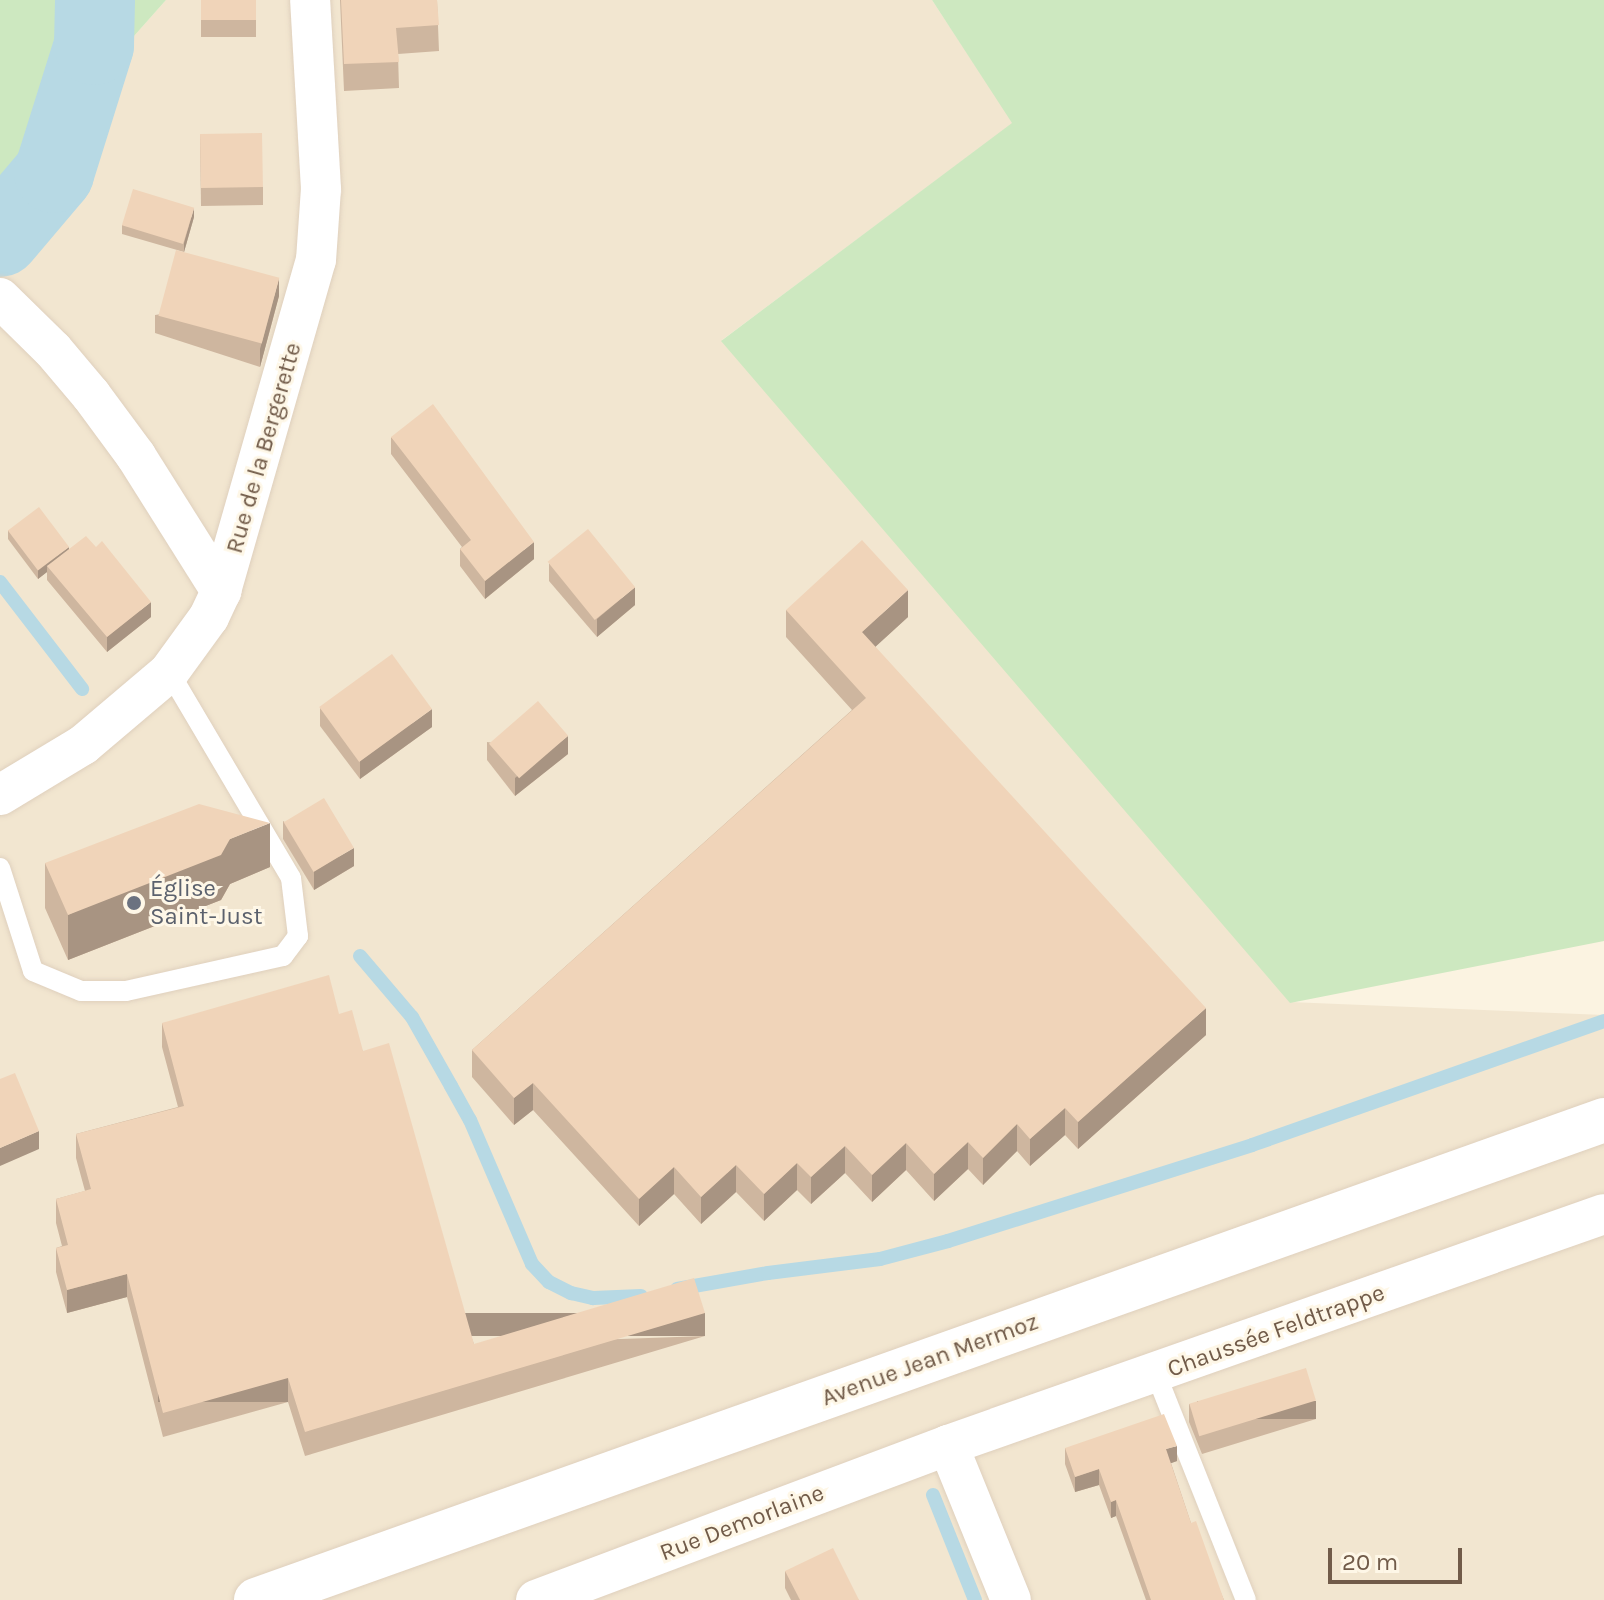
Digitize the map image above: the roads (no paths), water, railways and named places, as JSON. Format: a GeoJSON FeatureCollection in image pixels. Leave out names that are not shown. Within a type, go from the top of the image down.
{"type":"FeatureCollection","features":[{"type":"Feature","properties":{"kind":"main road","name":"Avenue Jean Mermoz"},"geometry":{"type":"LineString","coordinates":[[256,1600],[1604,1120]]}},
{"type":"Feature","properties":{"kind":"street","name":"Rue de la Bergerette"},"geometry":{"type":"LineString","coordinates":[[0,795],[83,745],[169,672],[209,617],[221,591],[316,260],[321,189],[310,0]]}},
{"type":"Feature","properties":{"kind":"street"},"geometry":{"type":"LineString","coordinates":[[0,298],[53,350],[91,395],[136,456],[221,591]]}},
{"type":"Feature","properties":{"kind":"street","name":"Chaussée Feldtrappe"},"geometry":{"type":"LineString","coordinates":[[948,1445],[1604,1214]]}},
{"type":"Feature","properties":{"kind":"street"},"geometry":{"type":"LineString","coordinates":[[948,1445],[1011,1600]]}},
{"type":"Feature","properties":{"kind":"street","name":"Rue Demorlaine"},"geometry":{"type":"LineString","coordinates":[[536,1600],[948,1445]]}},
{"type":"Feature","properties":{"kind":"lane"},"geometry":{"type":"LineString","coordinates":[[0,868],[33,971],[81,991],[126,991],[283,956],[298,936],[291,878],[169,672]]}},
{"type":"Feature","properties":{"kind":"lane"},"geometry":{"type":"LineString","coordinates":[[1156,1374],[1246,1600]]}},
{"type":"Feature","properties":{"kind":"waterway"},"geometry":{"type":"LineString","coordinates":[[0,237],[54,173],[94,45],[95,0]]}},
{"type":"Feature","properties":{"kind":"waterway"},"geometry":{"type":"LineString","coordinates":[[0,582],[82,689]]}},
{"type":"Feature","properties":{"kind":"waterway"},"geometry":{"type":"LineString","coordinates":[[360,956],[412,1017],[470,1120],[532,1264],[549,1282],[571,1293],[593,1298],[641,1296]]}},
{"type":"Feature","properties":{"kind":"waterway"},"geometry":{"type":"LineString","coordinates":[[677,1289],[768,1273],[880,1259],[948,1241],[1252,1145],[1604,1021]]}},
{"type":"Feature","properties":{"kind":"waterway"},"geometry":{"type":"LineString","coordinates":[[933,1495],[975,1600]]}},
{"type":"Feature","properties":{"kind":"place","name":"Église Saint-Just"},"geometry":{"type":"Point","coordinates":[134,903]}}]}
